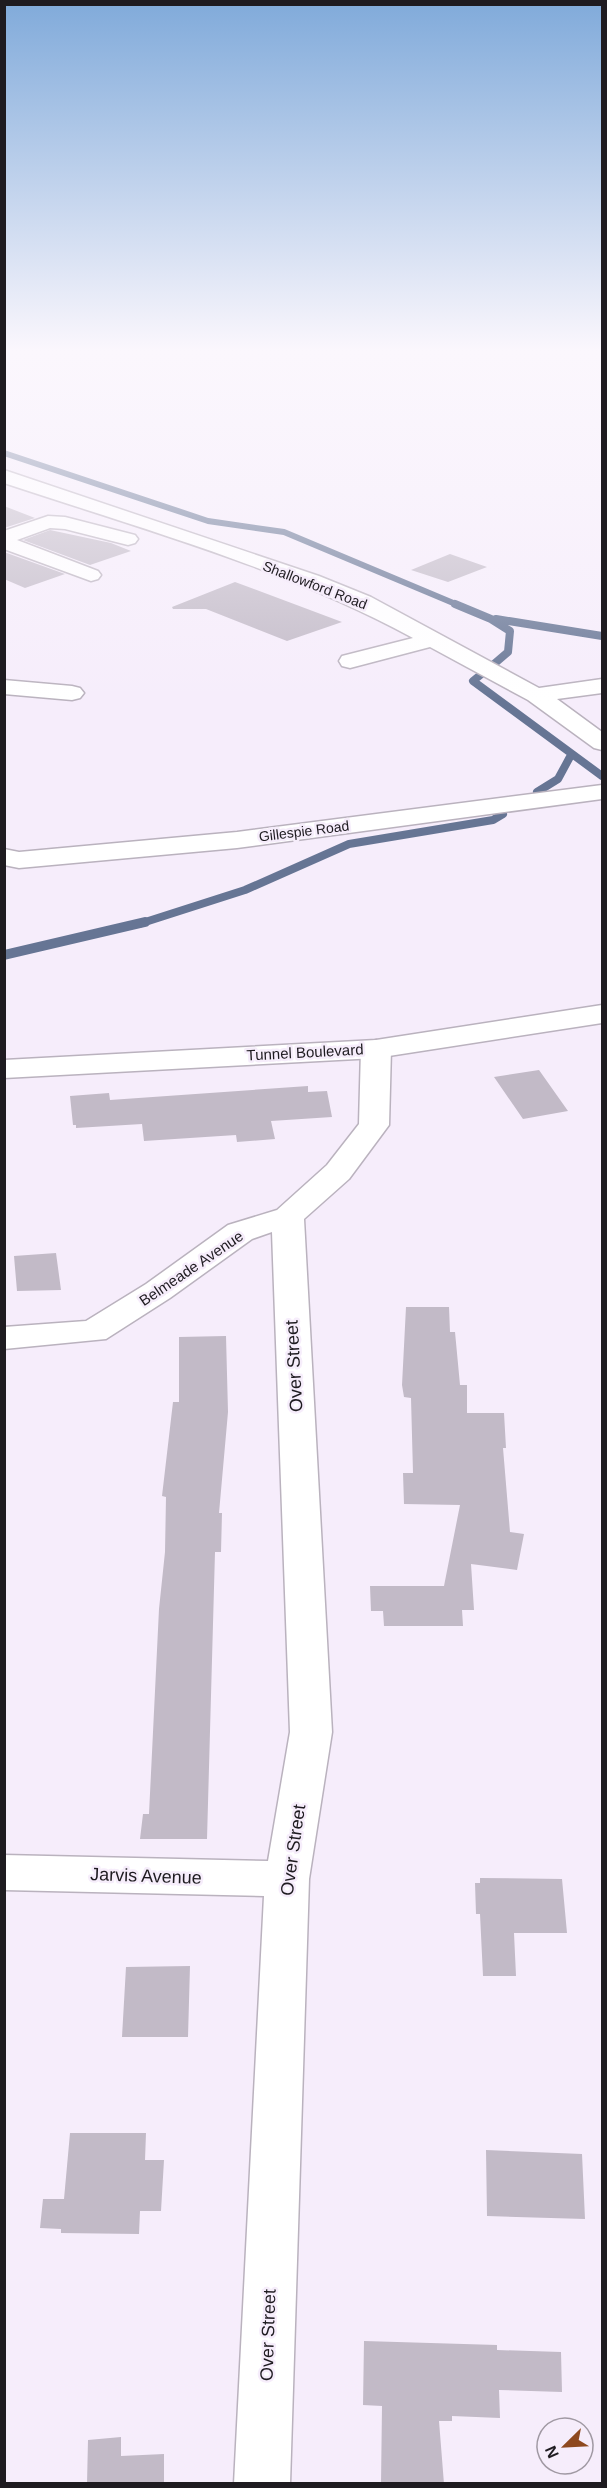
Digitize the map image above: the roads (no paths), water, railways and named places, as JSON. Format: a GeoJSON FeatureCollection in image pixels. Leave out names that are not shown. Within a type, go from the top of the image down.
{"type":"FeatureCollection","features":[{"type":"Feature","properties":{"kind":"street","name":"Shallowford Road"},"geometry":{"type":"LineString","coordinates":[[4,476],[312,580],[363,602],[536,694],[603,743]]}},
{"type":"Feature","properties":{"kind":"street"},"geometry":{"type":"LineString","coordinates":[[4,540],[48,522],[65,523],[157,547],[194,540]]}},
{"type":"Feature","properties":{"kind":"street"},"geometry":{"type":"LineString","coordinates":[[4,540],[90,575]]}},
{"type":"Feature","properties":{"kind":"street"},"geometry":{"type":"LineString","coordinates":[[350,661],[434,639]]}},
{"type":"Feature","properties":{"kind":"street"},"geometry":{"type":"LineString","coordinates":[[536,694],[603,686]]}},
{"type":"Feature","properties":{"kind":"street"},"geometry":{"type":"LineString","coordinates":[[4,687],[72,693]]}},
{"type":"Feature","properties":{"kind":"street","name":"Gillespie Road"},"geometry":{"type":"LineString","coordinates":[[9,859],[237,840],[603,792]]}},
{"type":"Feature","properties":{"kind":"street","name":"Tunnel Boulevard"},"geometry":{"type":"LineString","coordinates":[[4,1069],[376,1049],[603,1014]]}},
{"type":"Feature","properties":{"kind":"street","name":"Belmeade Avenue"},"geometry":{"type":"LineString","coordinates":[[4,1338],[94,1331],[158,1291],[240,1232],[288,1217],[338,1172],[374,1125],[376,1049]]}},
{"type":"Feature","properties":{"kind":"street","name":"Over Street"},"geometry":{"type":"LineString","coordinates":[[262,2484],[287,1879],[311,1732],[288,1217]]}},
{"type":"Feature","properties":{"kind":"street","name":"Jarvis Avenue"},"geometry":{"type":"LineString","coordinates":[[4,1872],[287,1879]]}},
{"type":"Feature","properties":{"kind":"waterway"},"geometry":{"type":"LineString","coordinates":[[52,469],[208,521],[284,532],[458,605]]}},
{"type":"Feature","properties":{"kind":"waterway"},"geometry":{"type":"LineString","coordinates":[[455,604],[491,619],[510,631],[508,652],[494,664]]}},
{"type":"Feature","properties":{"kind":"waterway"},"geometry":{"type":"LineString","coordinates":[[496,619],[602,636]]}},
{"type":"Feature","properties":{"kind":"waterway"},"geometry":{"type":"LineString","coordinates":[[484,672],[473,681],[602,776]]}},
{"type":"Feature","properties":{"kind":"waterway"},"geometry":{"type":"LineString","coordinates":[[537,792],[558,779],[571,755]]}},
{"type":"Feature","properties":{"kind":"waterway"},"geometry":{"type":"LineString","coordinates":[[139,924],[245,890],[349,844],[493,820],[503,814]]}},
{"type":"Feature","properties":{"kind":"waterway"},"geometry":{"type":"LineString","coordinates":[[4,955],[145,922]]}}]}
